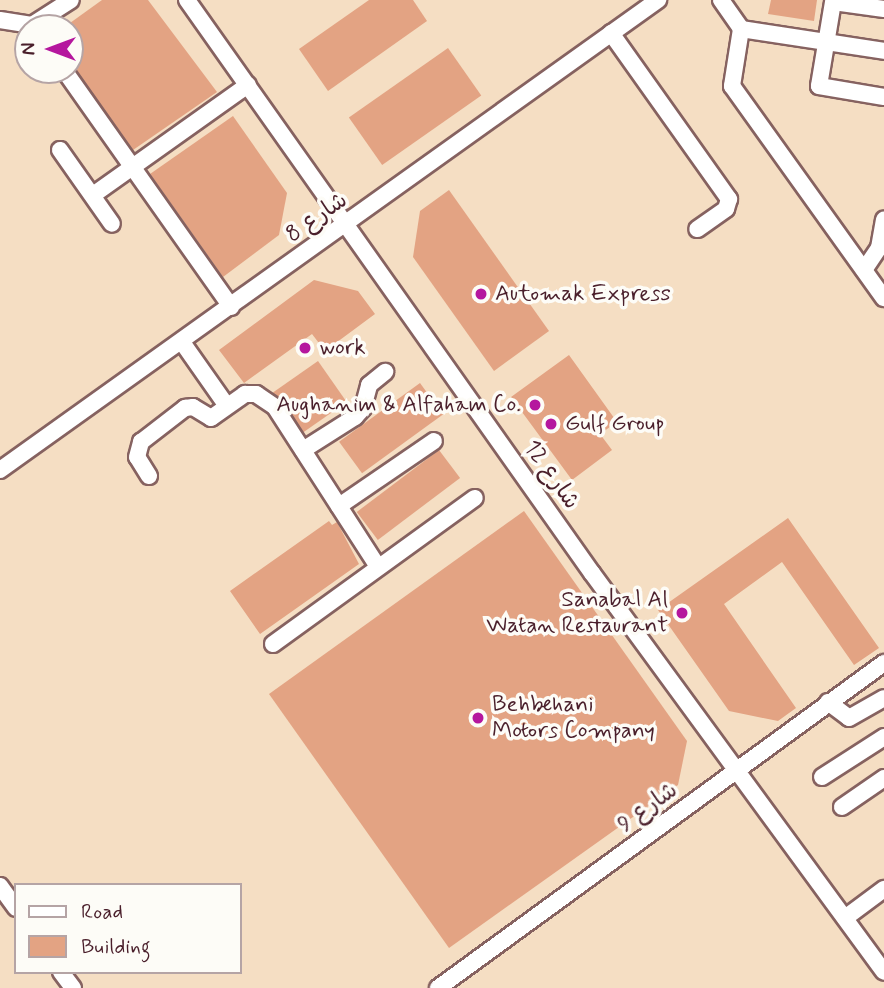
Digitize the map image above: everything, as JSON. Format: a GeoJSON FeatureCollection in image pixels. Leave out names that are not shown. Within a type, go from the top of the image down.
{"type":"FeatureCollection","features":[{"type":"Feature","properties":{"kind":"street"},"geometry":{"type":"LineString","coordinates":[[51,14],[71,0]]}},
{"type":"Feature","properties":{"kind":"street","name":"شارع 12"},"geometry":{"type":"LineString","coordinates":[[187,0],[349,224],[592,573],[884,972]]}},
{"type":"Feature","properties":{"kind":"street","name":"شارع 8"},"geometry":{"type":"LineString","coordinates":[[0,470],[349,224],[658,0]]}},
{"type":"Feature","properties":{"kind":"street"},"geometry":{"type":"LineString","coordinates":[[721,0],[741,29],[732,86],[884,298]]}},
{"type":"Feature","properties":{"kind":"street"},"geometry":{"type":"LineString","coordinates":[[884,9],[833,2],[819,86],[884,97]]}},
{"type":"Feature","properties":{"kind":"street"},"geometry":{"type":"LineString","coordinates":[[741,29],[884,51]]}},
{"type":"Feature","properties":{"kind":"street"},"geometry":{"type":"LineString","coordinates":[[611,33],[729,199],[726,209],[697,229]]}},
{"type":"Feature","properties":{"kind":"street"},"geometry":{"type":"LineString","coordinates":[[74,84],[231,307]]}},
{"type":"Feature","properties":{"kind":"street"},"geometry":{"type":"LineString","coordinates":[[93,195],[248,85]]}},
{"type":"Feature","properties":{"kind":"street"},"geometry":{"type":"LineString","coordinates":[[60,150],[112,223]]}},
{"type":"Feature","properties":{"kind":"street"},"geometry":{"type":"LineString","coordinates":[[864,270],[878,248],[884,221]]}},
{"type":"Feature","properties":{"kind":"street"},"geometry":{"type":"LineString","coordinates":[[864,270],[884,265]]}},
{"type":"Feature","properties":{"kind":"street"},"geometry":{"type":"LineString","coordinates":[[182,342],[227,406]]}},
{"type":"Feature","properties":{"kind":"street"},"geometry":{"type":"LineString","coordinates":[[303,450],[355,417],[363,408],[369,385],[386,372]]}},
{"type":"Feature","properties":{"kind":"street"},"geometry":{"type":"LineString","coordinates":[[149,476],[137,457],[141,442],[186,408],[193,407],[211,418],[245,394],[265,398],[303,450],[377,565]]}},
{"type":"Feature","properties":{"kind":"street"},"geometry":{"type":"LineString","coordinates":[[339,506],[434,441]]}},
{"type":"Feature","properties":{"kind":"street"},"geometry":{"type":"LineString","coordinates":[[273,644],[377,565],[475,498]]}},
{"type":"Feature","properties":{"kind":"street","name":"شارع 9"},"geometry":{"type":"LineString","coordinates":[[438,988],[691,805],[736,767],[884,663]]}},
{"type":"Feature","properties":{"kind":"street"},"geometry":{"type":"LineString","coordinates":[[828,702],[849,718],[884,698]]}},
{"type":"Feature","properties":{"kind":"street"},"geometry":{"type":"LineString","coordinates":[[822,777],[884,737]]}},
{"type":"Feature","properties":{"kind":"street"},"geometry":{"type":"LineString","coordinates":[[842,807],[884,778]]}},
{"type":"Feature","properties":{"kind":"street"},"geometry":{"type":"LineString","coordinates":[[0,886],[14,905]]}},
{"type":"Feature","properties":{"kind":"street"},"geometry":{"type":"LineString","coordinates":[[845,918],[884,889]]}},
{"type":"Feature","properties":{"kind":"building"},"geometry":{"type":"Polygon","coordinates":[[[102,0],[148,0],[217,92],[133,150],[84,82],[83,14],[102,0]]]}},
{"type":"Feature","properties":{"kind":"building"},"geometry":{"type":"Polygon","coordinates":[[[369,0],[413,0],[427,21],[328,91],[299,49],[369,0]]]}},
{"type":"Feature","properties":{"kind":"building"},"geometry":{"type":"Polygon","coordinates":[[[771,0],[817,0],[814,21],[768,14],[771,0]]]}},
{"type":"Feature","properties":{"kind":"building"},"geometry":{"type":"Polygon","coordinates":[[[448,48],[481,96],[382,165],[349,117],[448,48]]]}},
{"type":"Feature","properties":{"kind":"building"},"geometry":{"type":"Polygon","coordinates":[[[233,116],[287,193],[279,235],[223,277],[150,174],[233,116]]]}},
{"type":"Feature","properties":{"kind":"building","name":"Automak Express"},"geometry":{"type":"Polygon","coordinates":[[[449,190],[549,331],[494,371],[413,257],[420,211],[449,190]]]}},
{"type":"Feature","properties":{"kind":"building"},"geometry":{"type":"Polygon","coordinates":[[[314,280],[358,291],[375,314],[325,351],[312,334],[244,383],[219,350],[314,280]]]}},
{"type":"Feature","properties":{"kind":"building"},"geometry":{"type":"Polygon","coordinates":[[[569,355],[617,422],[600,434],[612,450],[572,480],[511,397],[569,355]]]}},
{"type":"Feature","properties":{"kind":"building"},"geometry":{"type":"Polygon","coordinates":[[[318,361],[347,402],[302,434],[273,393],[318,361]]]}},
{"type":"Feature","properties":{"kind":"building"},"geometry":{"type":"Polygon","coordinates":[[[420,383],[443,415],[362,473],[339,442],[420,383]]]}},
{"type":"Feature","properties":{"kind":"building"},"geometry":{"type":"Polygon","coordinates":[[[439,450],[460,478],[378,540],[357,512],[439,450]]]}},
{"type":"Feature","properties":{"kind":"building","name":"Behbehani Motors Company"},"geometry":{"type":"Polygon","coordinates":[[[524,511],[687,741],[678,785],[449,948],[269,694],[524,511]]]}},
{"type":"Feature","properties":{"kind":"building"},"geometry":{"type":"Polygon","coordinates":[[[788,518],[879,648],[854,665],[782,562],[724,604],[796,708],[778,721],[729,711],[658,610],[788,518]]]}},
{"type":"Feature","properties":{"kind":"building"},"geometry":{"type":"Polygon","coordinates":[[[329,521],[332,525],[337,522],[359,564],[260,634],[230,591],[329,521]]]}},
{"type":"Feature","properties":{"kind":"place","name":"Automak Express"},"geometry":{"type":"Point","coordinates":[481,294]}},
{"type":"Feature","properties":{"kind":"place","name":"work"},"geometry":{"type":"Point","coordinates":[305,348]}},
{"type":"Feature","properties":{"kind":"place","name":"Aughanim & Alfaham Co."},"geometry":{"type":"Point","coordinates":[535,405]}},
{"type":"Feature","properties":{"kind":"place","name":"Gulf Group"},"geometry":{"type":"Point","coordinates":[551,424]}},
{"type":"Feature","properties":{"kind":"place","name":"Sanabal Al Watan Restaurant"},"geometry":{"type":"Point","coordinates":[682,613]}},
{"type":"Feature","properties":{"kind":"place","name":"Behbehani Motors Company"},"geometry":{"type":"Point","coordinates":[478,718]}}]}
